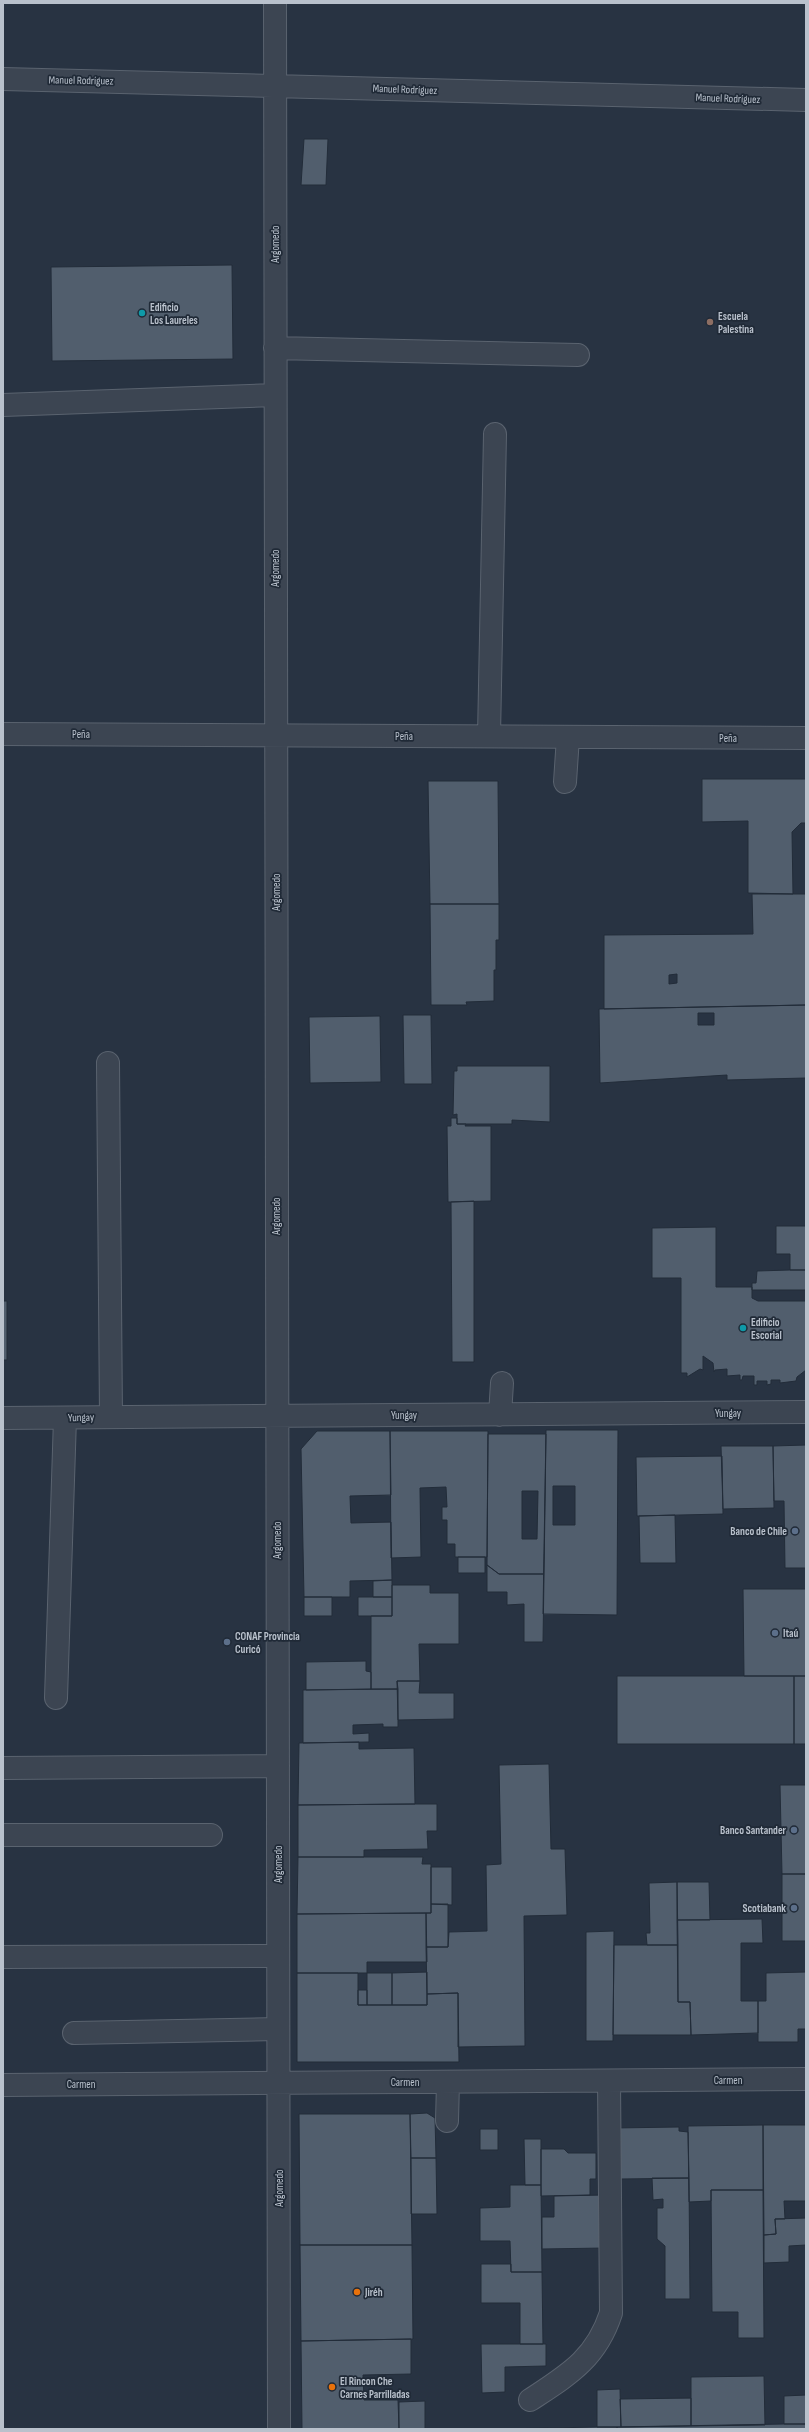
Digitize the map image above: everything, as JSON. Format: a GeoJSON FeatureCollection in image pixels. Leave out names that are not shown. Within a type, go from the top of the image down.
{"type":"FeatureCollection","features":[{"type":"Feature","properties":{"kind":"street","name":"Argomedo"},"geometry":{"type":"LineString","coordinates":[[275,3],[275,735],[279,2429]]}},
{"type":"Feature","properties":{"kind":"street","name":"Manuel Rodríguez"},"geometry":{"type":"LineString","coordinates":[[3,79],[806,100]]}},
{"type":"Feature","properties":{"kind":"street"},"geometry":{"type":"LineString","coordinates":[[275,348],[578,355]]}},
{"type":"Feature","properties":{"kind":"street"},"geometry":{"type":"LineString","coordinates":[[3,405],[275,395]]}},
{"type":"Feature","properties":{"kind":"street"},"geometry":{"type":"LineString","coordinates":[[489,736],[495,434]]}},
{"type":"Feature","properties":{"kind":"street","name":"Peña"},"geometry":{"type":"LineString","coordinates":[[3,734],[806,738]]}},
{"type":"Feature","properties":{"kind":"street"},"geometry":{"type":"LineString","coordinates":[[565,782],[568,737]]}},
{"type":"Feature","properties":{"kind":"street"},"geometry":{"type":"LineString","coordinates":[[108,1063],[111,1417]]}},
{"type":"Feature","properties":{"kind":"street"},"geometry":{"type":"LineString","coordinates":[[500,1414],[502,1383]]}},
{"type":"Feature","properties":{"kind":"street","name":"Yungay"},"geometry":{"type":"LineString","coordinates":[[3,1418],[806,1412]]}},
{"type":"Feature","properties":{"kind":"street"},"geometry":{"type":"LineString","coordinates":[[56,1698],[65,1418]]}},
{"type":"Feature","properties":{"kind":"street"},"geometry":{"type":"LineString","coordinates":[[3,1768],[278,1766]]}},
{"type":"Feature","properties":{"kind":"street"},"geometry":{"type":"LineString","coordinates":[[3,1835],[211,1835]]}},
{"type":"Feature","properties":{"kind":"street"},"geometry":{"type":"LineString","coordinates":[[3,1957],[278,1956]]}},
{"type":"Feature","properties":{"kind":"street"},"geometry":{"type":"LineString","coordinates":[[74,2033],[278,2029]]}},
{"type":"Feature","properties":{"kind":"street","name":"Carmen"},"geometry":{"type":"LineString","coordinates":[[3,2085],[806,2079]]}},
{"type":"Feature","properties":{"kind":"street"},"geometry":{"type":"LineString","coordinates":[[530,2400],[569,2374],[584,2361],[605,2333],[611,2313],[609,2081]]}},
{"type":"Feature","properties":{"kind":"street"},"geometry":{"type":"LineString","coordinates":[[447,2121],[448,2082]]}},
{"type":"Feature","properties":{"kind":"building"},"geometry":{"type":"Polygon","coordinates":[[[304,139],[328,139],[326,185],[301,185],[304,139]]]}},
{"type":"Feature","properties":{"kind":"building","name":"Edificio Los Laureles"},"geometry":{"type":"Polygon","coordinates":[[[232,265],[233,359],[52,361],[51,267],[232,265]]]}},
{"type":"Feature","properties":{"kind":"building"},"geometry":{"type":"Polygon","coordinates":[[[702,779],[806,779],[806,823],[801,823],[792,832],[793,894],[748,893],[748,821],[702,822],[702,779]]]}},
{"type":"Feature","properties":{"kind":"building"},"geometry":{"type":"Polygon","coordinates":[[[428,781],[498,781],[499,904],[430,904],[428,781]]]}},
{"type":"Feature","properties":{"kind":"building"},"geometry":{"type":"Polygon","coordinates":[[[752,894],[806,894],[806,1005],[604,1009],[604,935],[753,934],[752,894]],[[677,974],[669,975],[669,984],[677,983],[677,974]]]}},
{"type":"Feature","properties":{"kind":"building"},"geometry":{"type":"Polygon","coordinates":[[[430,904],[499,904],[499,940],[496,940],[494,1001],[466,1002],[467,1005],[431,1005],[430,904]]]}},
{"type":"Feature","properties":{"kind":"building"},"geometry":{"type":"Polygon","coordinates":[[[806,1005],[806,1078],[727,1080],[727,1075],[600,1083],[599,1009],[806,1005]],[[698,1013],[698,1025],[714,1025],[714,1013],[698,1013]]]}},
{"type":"Feature","properties":{"kind":"building"},"geometry":{"type":"Polygon","coordinates":[[[403,1015],[431,1015],[432,1084],[404,1084],[403,1015]]]}},
{"type":"Feature","properties":{"kind":"building"},"geometry":{"type":"Polygon","coordinates":[[[380,1016],[381,1082],[310,1083],[309,1017],[380,1016]]]}},
{"type":"Feature","properties":{"kind":"building"},"geometry":{"type":"Polygon","coordinates":[[[457,1066],[550,1066],[550,1122],[512,1120],[512,1124],[457,1124],[457,1114],[453,1115],[454,1071],[457,1071],[457,1066]]]}},
{"type":"Feature","properties":{"kind":"building"},"geometry":{"type":"Polygon","coordinates":[[[451,1118],[457,1118],[457,1124],[466,1124],[465,1126],[491,1126],[491,1201],[448,1202],[447,1126],[451,1126],[451,1118]]]}},
{"type":"Feature","properties":{"kind":"building"},"geometry":{"type":"Polygon","coordinates":[[[474,1201],[474,1362],[452,1362],[451,1202],[474,1201]]]}},
{"type":"Feature","properties":{"kind":"building"},"geometry":{"type":"Polygon","coordinates":[[[776,1226],[806,1226],[806,1270],[790,1270],[790,1254],[776,1254],[776,1226]]]}},
{"type":"Feature","properties":{"kind":"building","name":"Edificio Escorial"},"geometry":{"type":"Polygon","coordinates":[[[716,1227],[716,1287],[752,1287],[752,1298],[758,1301],[806,1301],[806,1370],[797,1377],[796,1381],[780,1383],[780,1380],[771,1380],[771,1384],[767,1385],[767,1381],[757,1381],[757,1385],[754,1385],[754,1376],[743,1376],[742,1380],[740,1380],[740,1375],[727,1376],[727,1369],[715,1370],[714,1372],[713,1363],[703,1356],[703,1370],[700,1369],[687,1377],[687,1373],[681,1373],[681,1278],[652,1278],[652,1228],[716,1227]]]}},
{"type":"Feature","properties":{"kind":"building"},"geometry":{"type":"Polygon","coordinates":[[[806,1270],[806,1290],[752,1290],[752,1283],[756,1283],[757,1271],[806,1270]]]}},
{"type":"Feature","properties":{"kind":"building"},"geometry":{"type":"Polygon","coordinates":[[[3,1301],[7,1301],[7,1360],[3,1360],[3,1301]]]}},
{"type":"Feature","properties":{"kind":"building"},"geometry":{"type":"Polygon","coordinates":[[[546,1430],[618,1430],[617,1615],[543,1614],[546,1430]],[[553,1486],[553,1525],[575,1525],[575,1486],[553,1486]]]}},
{"type":"Feature","properties":{"kind":"building"},"geometry":{"type":"Polygon","coordinates":[[[317,1431],[390,1431],[391,1495],[350,1496],[351,1523],[391,1522],[392,1580],[350,1581],[350,1597],[304,1597],[301,1449],[317,1431]]]}},
{"type":"Feature","properties":{"kind":"building"},"geometry":{"type":"Polygon","coordinates":[[[390,1431],[488,1431],[487,1557],[455,1557],[455,1544],[447,1544],[447,1520],[442,1520],[442,1507],[447,1507],[446,1487],[420,1488],[421,1557],[391,1558],[390,1431]]]}},
{"type":"Feature","properties":{"kind":"building"},"geometry":{"type":"Polygon","coordinates":[[[488,1434],[546,1434],[544,1574],[499,1574],[487,1565],[488,1434]],[[522,1491],[522,1539],[537,1539],[538,1491],[522,1491]]]}},
{"type":"Feature","properties":{"kind":"building","name":"Banco de Chile"},"geometry":{"type":"Polygon","coordinates":[[[806,1445],[806,1568],[785,1568],[784,1501],[774,1501],[773,1446],[806,1445]]]}},
{"type":"Feature","properties":{"kind":"building"},"geometry":{"type":"Polygon","coordinates":[[[721,1446],[773,1446],[774,1508],[723,1509],[721,1446]]]}},
{"type":"Feature","properties":{"kind":"building"},"geometry":{"type":"Polygon","coordinates":[[[722,1456],[723,1514],[637,1516],[636,1457],[722,1456]]]}},
{"type":"Feature","properties":{"kind":"building"},"geometry":{"type":"Polygon","coordinates":[[[675,1515],[676,1563],[640,1563],[639,1516],[675,1515]]]}},
{"type":"Feature","properties":{"kind":"building"},"geometry":{"type":"Polygon","coordinates":[[[458,1557],[485,1557],[485,1573],[458,1573],[458,1557]]]}},
{"type":"Feature","properties":{"kind":"building"},"geometry":{"type":"Polygon","coordinates":[[[487,1565],[499,1574],[544,1574],[543,1642],[524,1642],[524,1604],[507,1605],[507,1592],[487,1592],[487,1565]]]}},
{"type":"Feature","properties":{"kind":"building"},"geometry":{"type":"Polygon","coordinates":[[[392,1580],[392,1597],[373,1597],[373,1581],[392,1580]]]}},
{"type":"Feature","properties":{"kind":"building"},"geometry":{"type":"Polygon","coordinates":[[[392,1585],[430,1585],[430,1593],[459,1593],[459,1644],[419,1644],[420,1681],[397,1681],[398,1689],[371,1689],[371,1616],[392,1616],[392,1585]]]}},
{"type":"Feature","properties":{"kind":"building","name":"Itaú"},"geometry":{"type":"Polygon","coordinates":[[[743,1589],[806,1589],[806,1676],[744,1676],[743,1589]]]}},
{"type":"Feature","properties":{"kind":"building"},"geometry":{"type":"Polygon","coordinates":[[[304,1597],[332,1597],[332,1616],[304,1616],[304,1597]]]}},
{"type":"Feature","properties":{"kind":"building"},"geometry":{"type":"Polygon","coordinates":[[[358,1597],[392,1597],[392,1616],[358,1616],[358,1597]]]}},
{"type":"Feature","properties":{"kind":"building"},"geometry":{"type":"Polygon","coordinates":[[[366,1661],[366,1671],[371,1672],[371,1689],[306,1690],[306,1662],[366,1661]]]}},
{"type":"Feature","properties":{"kind":"building"},"geometry":{"type":"Polygon","coordinates":[[[617,1676],[794,1676],[794,1744],[617,1744],[617,1676]]]}},
{"type":"Feature","properties":{"kind":"building"},"geometry":{"type":"Polygon","coordinates":[[[794,1676],[806,1676],[806,1744],[794,1744],[794,1676]]]}},
{"type":"Feature","properties":{"kind":"building"},"geometry":{"type":"Polygon","coordinates":[[[397,1681],[420,1681],[419,1693],[454,1693],[454,1719],[398,1720],[397,1681]]]}},
{"type":"Feature","properties":{"kind":"building"},"geometry":{"type":"Polygon","coordinates":[[[398,1689],[398,1727],[383,1727],[383,1724],[353,1725],[353,1734],[369,1733],[369,1742],[303,1743],[303,1690],[398,1689]]]}},
{"type":"Feature","properties":{"kind":"building"},"geometry":{"type":"Polygon","coordinates":[[[359,1742],[359,1749],[414,1748],[415,1804],[298,1805],[299,1743],[359,1742]]]}},
{"type":"Feature","properties":{"kind":"building"},"geometry":{"type":"Polygon","coordinates":[[[549,1764],[551,1849],[565,1849],[567,1915],[524,1916],[525,2046],[458,2047],[458,1993],[427,1994],[426,1947],[448,1947],[449,1932],[487,1931],[486,1865],[501,1864],[499,1765],[549,1764]]]}},
{"type":"Feature","properties":{"kind":"building","name":"Banco Santander"},"geometry":{"type":"Polygon","coordinates":[[[780,1785],[806,1785],[806,1874],[782,1874],[780,1785]]]}},
{"type":"Feature","properties":{"kind":"building"},"geometry":{"type":"Polygon","coordinates":[[[437,1804],[437,1831],[427,1831],[428,1849],[364,1850],[364,1857],[298,1857],[298,1805],[437,1804]]]}},
{"type":"Feature","properties":{"kind":"building"},"geometry":{"type":"Polygon","coordinates":[[[298,1857],[423,1857],[422,1864],[431,1864],[431,1913],[297,1914],[298,1857]]]}},
{"type":"Feature","properties":{"kind":"building"},"geometry":{"type":"Polygon","coordinates":[[[431,1867],[452,1867],[452,1905],[431,1904],[431,1867]]]}},
{"type":"Feature","properties":{"kind":"building","name":"Scotiabank"},"geometry":{"type":"Polygon","coordinates":[[[782,1874],[806,1874],[806,1941],[782,1941],[782,1874]]]}},
{"type":"Feature","properties":{"kind":"building"},"geometry":{"type":"Polygon","coordinates":[[[677,1882],[678,1945],[647,1945],[646,1933],[650,1933],[649,1883],[677,1882]]]}},
{"type":"Feature","properties":{"kind":"building"},"geometry":{"type":"Polygon","coordinates":[[[677,1882],[709,1882],[710,1920],[677,1920],[677,1882]]]}},
{"type":"Feature","properties":{"kind":"building"},"geometry":{"type":"Polygon","coordinates":[[[431,1904],[448,1904],[448,1947],[426,1947],[426,1913],[431,1913],[431,1904]]]}},
{"type":"Feature","properties":{"kind":"building"},"geometry":{"type":"Polygon","coordinates":[[[426,1913],[427,1962],[367,1962],[367,1973],[297,1973],[297,1914],[426,1913]]]}},
{"type":"Feature","properties":{"kind":"building"},"geometry":{"type":"Polygon","coordinates":[[[762,1919],[763,1943],[741,1943],[741,2001],[758,2001],[758,2033],[691,2035],[690,2002],[678,2002],[677,1920],[762,1919]]]}},
{"type":"Feature","properties":{"kind":"building"},"geometry":{"type":"Polygon","coordinates":[[[614,1931],[613,2041],[586,2041],[586,1932],[614,1931]]]}},
{"type":"Feature","properties":{"kind":"building"},"geometry":{"type":"Polygon","coordinates":[[[614,1945],[678,1945],[678,2002],[690,2002],[691,2035],[613,2035],[614,1945]]]}},
{"type":"Feature","properties":{"kind":"building"},"geometry":{"type":"Polygon","coordinates":[[[427,1972],[427,2005],[392,2005],[392,1973],[427,1972]]]}},
{"type":"Feature","properties":{"kind":"building"},"geometry":{"type":"Polygon","coordinates":[[[806,1972],[806,2029],[798,2029],[798,2042],[758,2042],[758,2001],[766,2001],[766,1973],[806,1972]]]}},
{"type":"Feature","properties":{"kind":"building"},"geometry":{"type":"Polygon","coordinates":[[[297,1973],[358,1973],[358,2005],[427,2005],[427,1994],[458,1993],[459,2062],[297,2062],[297,1973]]]}},
{"type":"Feature","properties":{"kind":"building"},"geometry":{"type":"Polygon","coordinates":[[[367,1973],[392,1973],[392,2005],[367,2005],[367,1973]]]}},
{"type":"Feature","properties":{"kind":"building"},"geometry":{"type":"Polygon","coordinates":[[[358,1990],[367,1990],[367,2005],[358,2005],[358,1990]]]}},
{"type":"Feature","properties":{"kind":"building"},"geometry":{"type":"Polygon","coordinates":[[[427,2113],[435,2118],[436,2158],[411,2158],[410,2114],[427,2113]]]}},
{"type":"Feature","properties":{"kind":"building"},"geometry":{"type":"Polygon","coordinates":[[[299,2114],[410,2114],[412,2245],[300,2245],[299,2114]]]}},
{"type":"Feature","properties":{"kind":"building"},"geometry":{"type":"Polygon","coordinates":[[[763,2125],[806,2125],[806,2201],[784,2201],[785,2219],[775,2219],[776,2234],[764,2235],[763,2125]]]}},
{"type":"Feature","properties":{"kind":"building"},"geometry":{"type":"Polygon","coordinates":[[[763,2125],[763,2190],[711,2190],[711,2201],[689,2202],[688,2126],[763,2125]]]}},
{"type":"Feature","properties":{"kind":"building"},"geometry":{"type":"Polygon","coordinates":[[[679,2127],[679,2131],[688,2132],[689,2178],[620,2179],[614,2128],[679,2127]]]}},
{"type":"Feature","properties":{"kind":"building"},"geometry":{"type":"Polygon","coordinates":[[[480,2129],[498,2129],[498,2150],[480,2150],[480,2129]]]}},
{"type":"Feature","properties":{"kind":"building"},"geometry":{"type":"Polygon","coordinates":[[[524,2139],[541,2139],[541,2185],[525,2185],[524,2139]]]}},
{"type":"Feature","properties":{"kind":"building"},"geometry":{"type":"Polygon","coordinates":[[[541,2149],[564,2149],[568,2153],[596,2153],[596,2179],[590,2179],[590,2195],[541,2196],[541,2149]]]}},
{"type":"Feature","properties":{"kind":"building"},"geometry":{"type":"Polygon","coordinates":[[[411,2158],[436,2158],[437,2214],[411,2214],[411,2158]]]}},
{"type":"Feature","properties":{"kind":"building"},"geometry":{"type":"Polygon","coordinates":[[[652,2178],[689,2178],[690,2299],[665,2299],[665,2246],[657,2239],[657,2208],[663,2208],[663,2199],[653,2200],[652,2178]]]}},
{"type":"Feature","properties":{"kind":"building"},"geometry":{"type":"Polygon","coordinates":[[[510,2185],[541,2185],[542,2272],[511,2272],[510,2241],[480,2241],[480,2208],[510,2207],[510,2185]]]}},
{"type":"Feature","properties":{"kind":"building"},"geometry":{"type":"Polygon","coordinates":[[[711,2190],[763,2190],[764,2338],[738,2338],[738,2312],[712,2312],[711,2190]]]}},
{"type":"Feature","properties":{"kind":"building"},"geometry":{"type":"Polygon","coordinates":[[[604,2195],[604,2248],[542,2249],[542,2217],[554,2217],[554,2196],[604,2195]]]}},
{"type":"Feature","properties":{"kind":"building"},"geometry":{"type":"Polygon","coordinates":[[[806,2218],[806,2245],[789,2246],[789,2262],[764,2263],[764,2235],[776,2234],[775,2219],[806,2218]]]}},
{"type":"Feature","properties":{"kind":"building","name":"Jiréh"},"geometry":{"type":"Polygon","coordinates":[[[300,2245],[412,2245],[413,2339],[301,2341],[300,2245]]]}},
{"type":"Feature","properties":{"kind":"building"},"geometry":{"type":"Polygon","coordinates":[[[481,2264],[511,2264],[511,2272],[542,2272],[543,2344],[520,2344],[520,2303],[481,2303],[481,2264]]]}},
{"type":"Feature","properties":{"kind":"building","name":"El Rincon Che Carnes Parrilladas"},"geometry":{"type":"Polygon","coordinates":[[[411,2339],[411,2374],[363,2375],[364,2400],[398,2400],[399,2429],[302,2429],[301,2341],[411,2339]]]}},
{"type":"Feature","properties":{"kind":"building"},"geometry":{"type":"Polygon","coordinates":[[[481,2344],[546,2344],[546,2366],[505,2367],[505,2392],[482,2393],[481,2344]]]}},
{"type":"Feature","properties":{"kind":"building"},"geometry":{"type":"Polygon","coordinates":[[[764,2376],[765,2425],[691,2426],[691,2377],[764,2376]]]}},
{"type":"Feature","properties":{"kind":"building"},"geometry":{"type":"Polygon","coordinates":[[[620,2389],[621,2427],[597,2427],[597,2390],[620,2389]]]}},
{"type":"Feature","properties":{"kind":"building"},"geometry":{"type":"Polygon","coordinates":[[[806,2395],[806,2424],[784,2424],[784,2396],[806,2395]]]}},
{"type":"Feature","properties":{"kind":"building"},"geometry":{"type":"Polygon","coordinates":[[[691,2398],[691,2426],[621,2427],[620,2399],[691,2398]]]}},
{"type":"Feature","properties":{"kind":"building"},"geometry":{"type":"Polygon","coordinates":[[[425,2401],[425,2429],[399,2429],[399,2402],[425,2401]]]}},
{"type":"Feature","properties":{"kind":"building"},"geometry":{"type":"Polygon","coordinates":[[[806,2424],[806,2429],[617,2429],[617,2427],[806,2424]]]}},
{"type":"Feature","properties":{"kind":"building"},"geometry":{"type":"Polygon","coordinates":[[[617,2427],[617,2429],[502,2429],[617,2427]]]}},
{"type":"Feature","properties":{"kind":"place","name":"Edificio Los Laureles"},"geometry":{"type":"Point","coordinates":[142,313]}},
{"type":"Feature","properties":{"kind":"place","name":"Escuela Palestina"},"geometry":{"type":"Point","coordinates":[710,322]}},
{"type":"Feature","properties":{"kind":"place","name":"Edificio Escorial"},"geometry":{"type":"Point","coordinates":[743,1328]}},
{"type":"Feature","properties":{"kind":"place","name":"Banco de Chile"},"geometry":{"type":"Point","coordinates":[795,1531]}},
{"type":"Feature","properties":{"kind":"place","name":"Itaú"},"geometry":{"type":"Point","coordinates":[775,1633]}},
{"type":"Feature","properties":{"kind":"place","name":"CONAF Provincia Curicó"},"geometry":{"type":"Point","coordinates":[227,1642]}},
{"type":"Feature","properties":{"kind":"place","name":"Banco Santander"},"geometry":{"type":"Point","coordinates":[794,1830]}},
{"type":"Feature","properties":{"kind":"place","name":"Scotiabank"},"geometry":{"type":"Point","coordinates":[794,1908]}},
{"type":"Feature","properties":{"kind":"place","name":"Jiréh"},"geometry":{"type":"Point","coordinates":[357,2292]}},
{"type":"Feature","properties":{"kind":"place","name":"El Rincon Che Carnes Parrilladas"},"geometry":{"type":"Point","coordinates":[332,2387]}}]}
